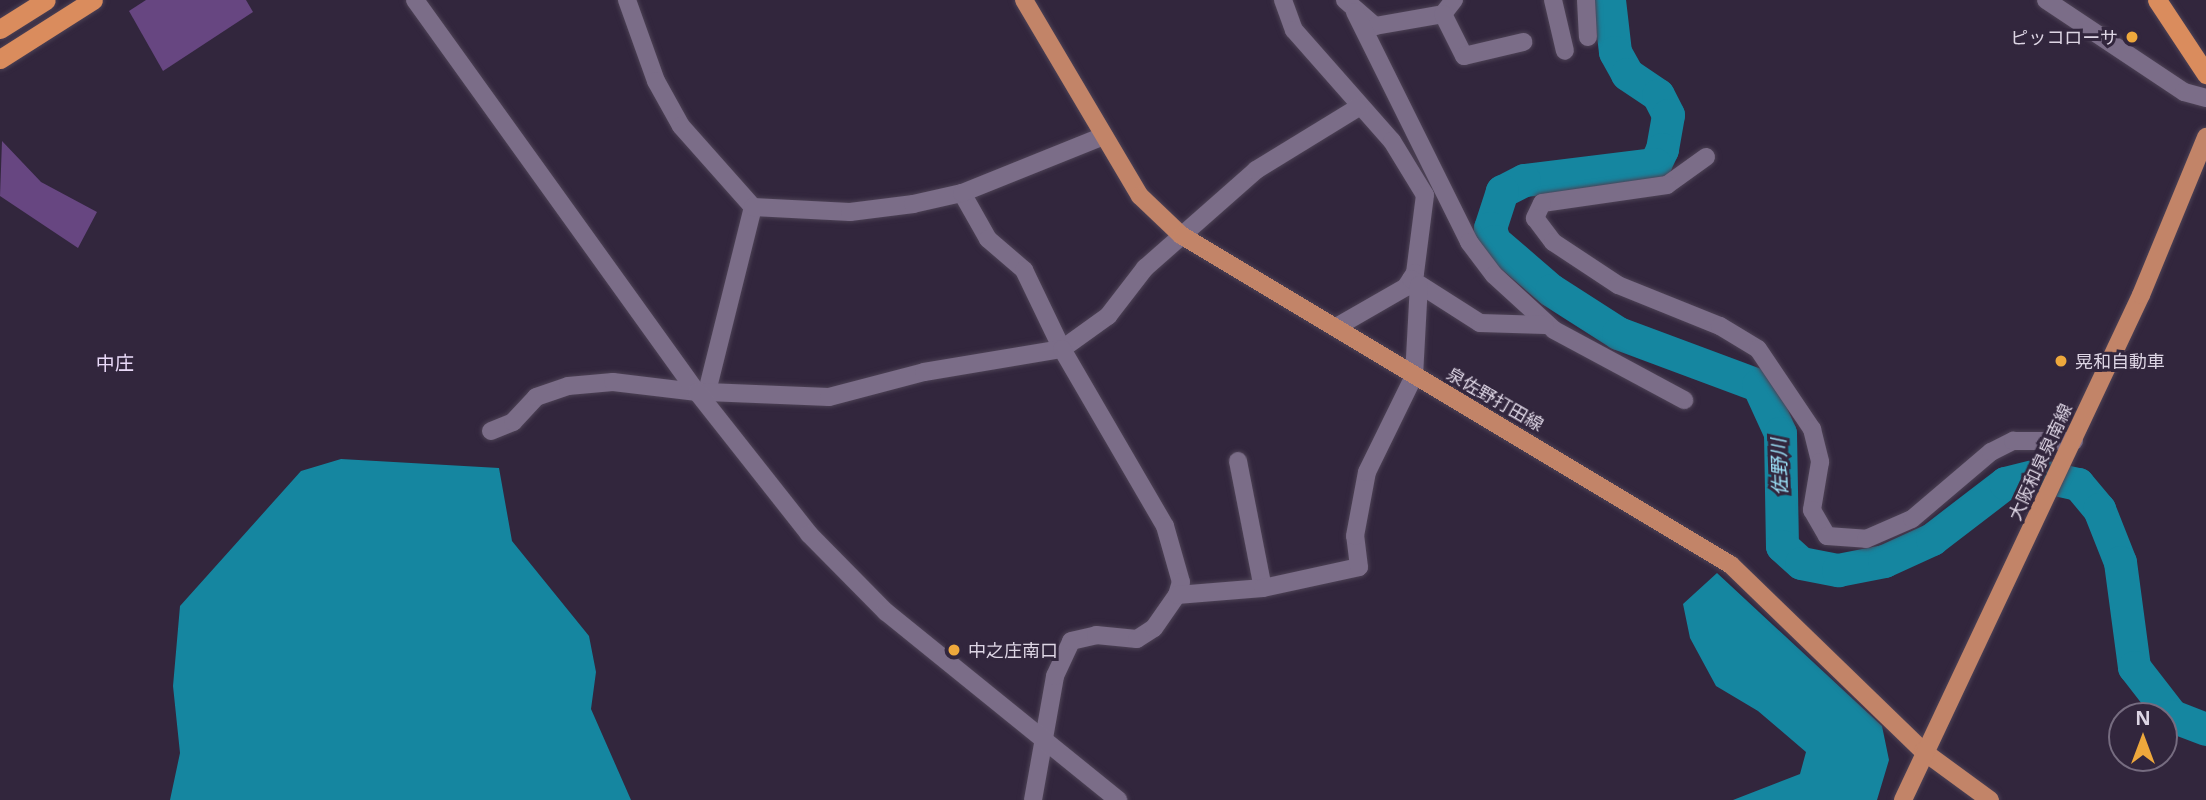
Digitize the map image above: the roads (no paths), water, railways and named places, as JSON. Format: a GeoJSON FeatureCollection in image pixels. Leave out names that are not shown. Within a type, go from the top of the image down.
{"type":"FeatureCollection","features":[{"type":"Feature","properties":{"kind":"highway"},"geometry":{"type":"LineString","coordinates":[[0,29],[46,0]]}},
{"type":"Feature","properties":{"kind":"highway"},"geometry":{"type":"LineString","coordinates":[[0,59],[93,0]]}},
{"type":"Feature","properties":{"kind":"highway"},"geometry":{"type":"LineString","coordinates":[[2157,0],[2206,74]]}},
{"type":"Feature","properties":{"kind":"main road","name":"泉佐野打田線"},"geometry":{"type":"LineString","coordinates":[[1024,0],[1140,196],[1181,235],[1340,325],[1414,376],[1731,565],[1923,751],[1990,800]]}},
{"type":"Feature","properties":{"kind":"main road","name":"大阪和泉泉南線"},"geometry":{"type":"LineString","coordinates":[[1903,800],[1923,751],[2070,449],[2206,137]]}},
{"type":"Feature","properties":{"kind":"street"},"geometry":{"type":"LineString","coordinates":[[415,0],[702,393],[809,534],[886,612],[1118,800]]}},
{"type":"Feature","properties":{"kind":"street"},"geometry":{"type":"LineString","coordinates":[[627,0],[681,126],[753,207]]}},
{"type":"Feature","properties":{"kind":"street"},"geometry":{"type":"LineString","coordinates":[[1283,0],[1294,30],[1359,107],[1392,141],[1518,302],[1547,325],[1684,400]]}},
{"type":"Feature","properties":{"kind":"street"},"geometry":{"type":"LineString","coordinates":[[1586,0],[1588,37]]}},
{"type":"Feature","properties":{"kind":"street"},"geometry":{"type":"LineString","coordinates":[[2046,0],[2184,92],[2206,98]]}},
{"type":"Feature","properties":{"kind":"street"},"geometry":{"type":"LineString","coordinates":[[1557,1],[1564,51]]}},
{"type":"Feature","properties":{"kind":"street"},"geometry":{"type":"LineString","coordinates":[[1350,6],[1375,26],[1448,7],[1465,56],[1523,42]]}},
{"type":"Feature","properties":{"kind":"street"},"geometry":{"type":"LineString","coordinates":[[1177,595],[1263,588],[1359,567],[1355,536],[1367,472],[1414,376],[1415,282],[1434,193],[1350,6]]}},
{"type":"Feature","properties":{"kind":"street"},"geometry":{"type":"LineString","coordinates":[[491,431],[513,422],[536,397],[568,386],[613,382],[702,393],[829,397],[924,372],[1062,349],[1108,316],[1181,235],[1256,170],[1359,107]]}},
{"type":"Feature","properties":{"kind":"street"},"geometry":{"type":"LineString","coordinates":[[753,207],[774,203],[850,212],[962,193],[1104,136]]}},
{"type":"Feature","properties":{"kind":"street"},"geometry":{"type":"LineString","coordinates":[[1706,157],[1667,185],[1542,203],[1535,218],[1553,242],[1608,279],[1720,326],[1758,349],[1812,429],[1820,461],[1812,510],[1827,536],[1866,539],[1912,519],[1991,452],[2013,442],[2040,437],[2070,449]]}},
{"type":"Feature","properties":{"kind":"street"},"geometry":{"type":"LineString","coordinates":[[962,193],[988,239],[1024,270],[1062,349],[1165,526],[1181,582],[1177,595],[1154,628],[1137,639],[1096,635],[1071,641],[1059,659],[1034,800]]}},
{"type":"Feature","properties":{"kind":"street"},"geometry":{"type":"LineString","coordinates":[[702,393],[753,207]]}},
{"type":"Feature","properties":{"kind":"street"},"geometry":{"type":"LineString","coordinates":[[1340,325],[1415,282]]}},
{"type":"Feature","properties":{"kind":"street"},"geometry":{"type":"LineString","coordinates":[[1415,282],[1480,323],[1547,325]]}},
{"type":"Feature","properties":{"kind":"street"},"geometry":{"type":"LineString","coordinates":[[1238,461],[1263,588]]}},
{"type":"Feature","properties":{"kind":"water"},"geometry":{"type":"Polygon","coordinates":[[[341,459],[499,468],[512,541],[589,636],[596,672],[591,709],[631,800],[170,800],[180,753],[173,686],[180,606],[301,471],[341,459]]]}},
{"type":"Feature","properties":{"kind":"water"},"geometry":{"type":"Polygon","coordinates":[[[1717,573],[1882,726],[1889,760],[1877,800],[1733,800],[1800,774],[1806,752],[1758,711],[1716,686],[1690,638],[1683,604],[1717,573]]]}},
{"type":"Feature","properties":{"kind":"waterway","name":"佐野川"},"geometry":{"type":"LineString","coordinates":[[1609,0],[1615,52],[1627,74],[1658,95],[1668,115],[1662,149],[1655,164],[1524,180],[1502,191],[1490,228],[1494,241],[1551,290],[1618,333],[1758,385],[1780,433],[1782,546],[1801,563],[1838,570],[1884,561],[1932,539],[2005,483],[2037,475],[2078,484],[2099,509],[2120,562],[2134,667],[2172,716],[2206,729]]}},
{"type":"Feature","properties":{"kind":"place","name":"ピッコローサ"},"geometry":{"type":"Point","coordinates":[2132,37]}},
{"type":"Feature","properties":{"kind":"place","name":"晃和自動車"},"geometry":{"type":"Point","coordinates":[2061,361]}},
{"type":"Feature","properties":{"kind":"place","name":"中之庄南口"},"geometry":{"type":"Point","coordinates":[954,650]}},
{"type":"Feature","properties":{"kind":"district","name":"中庄"},"geometry":{"type":"Point","coordinates":[115,364]}}]}
